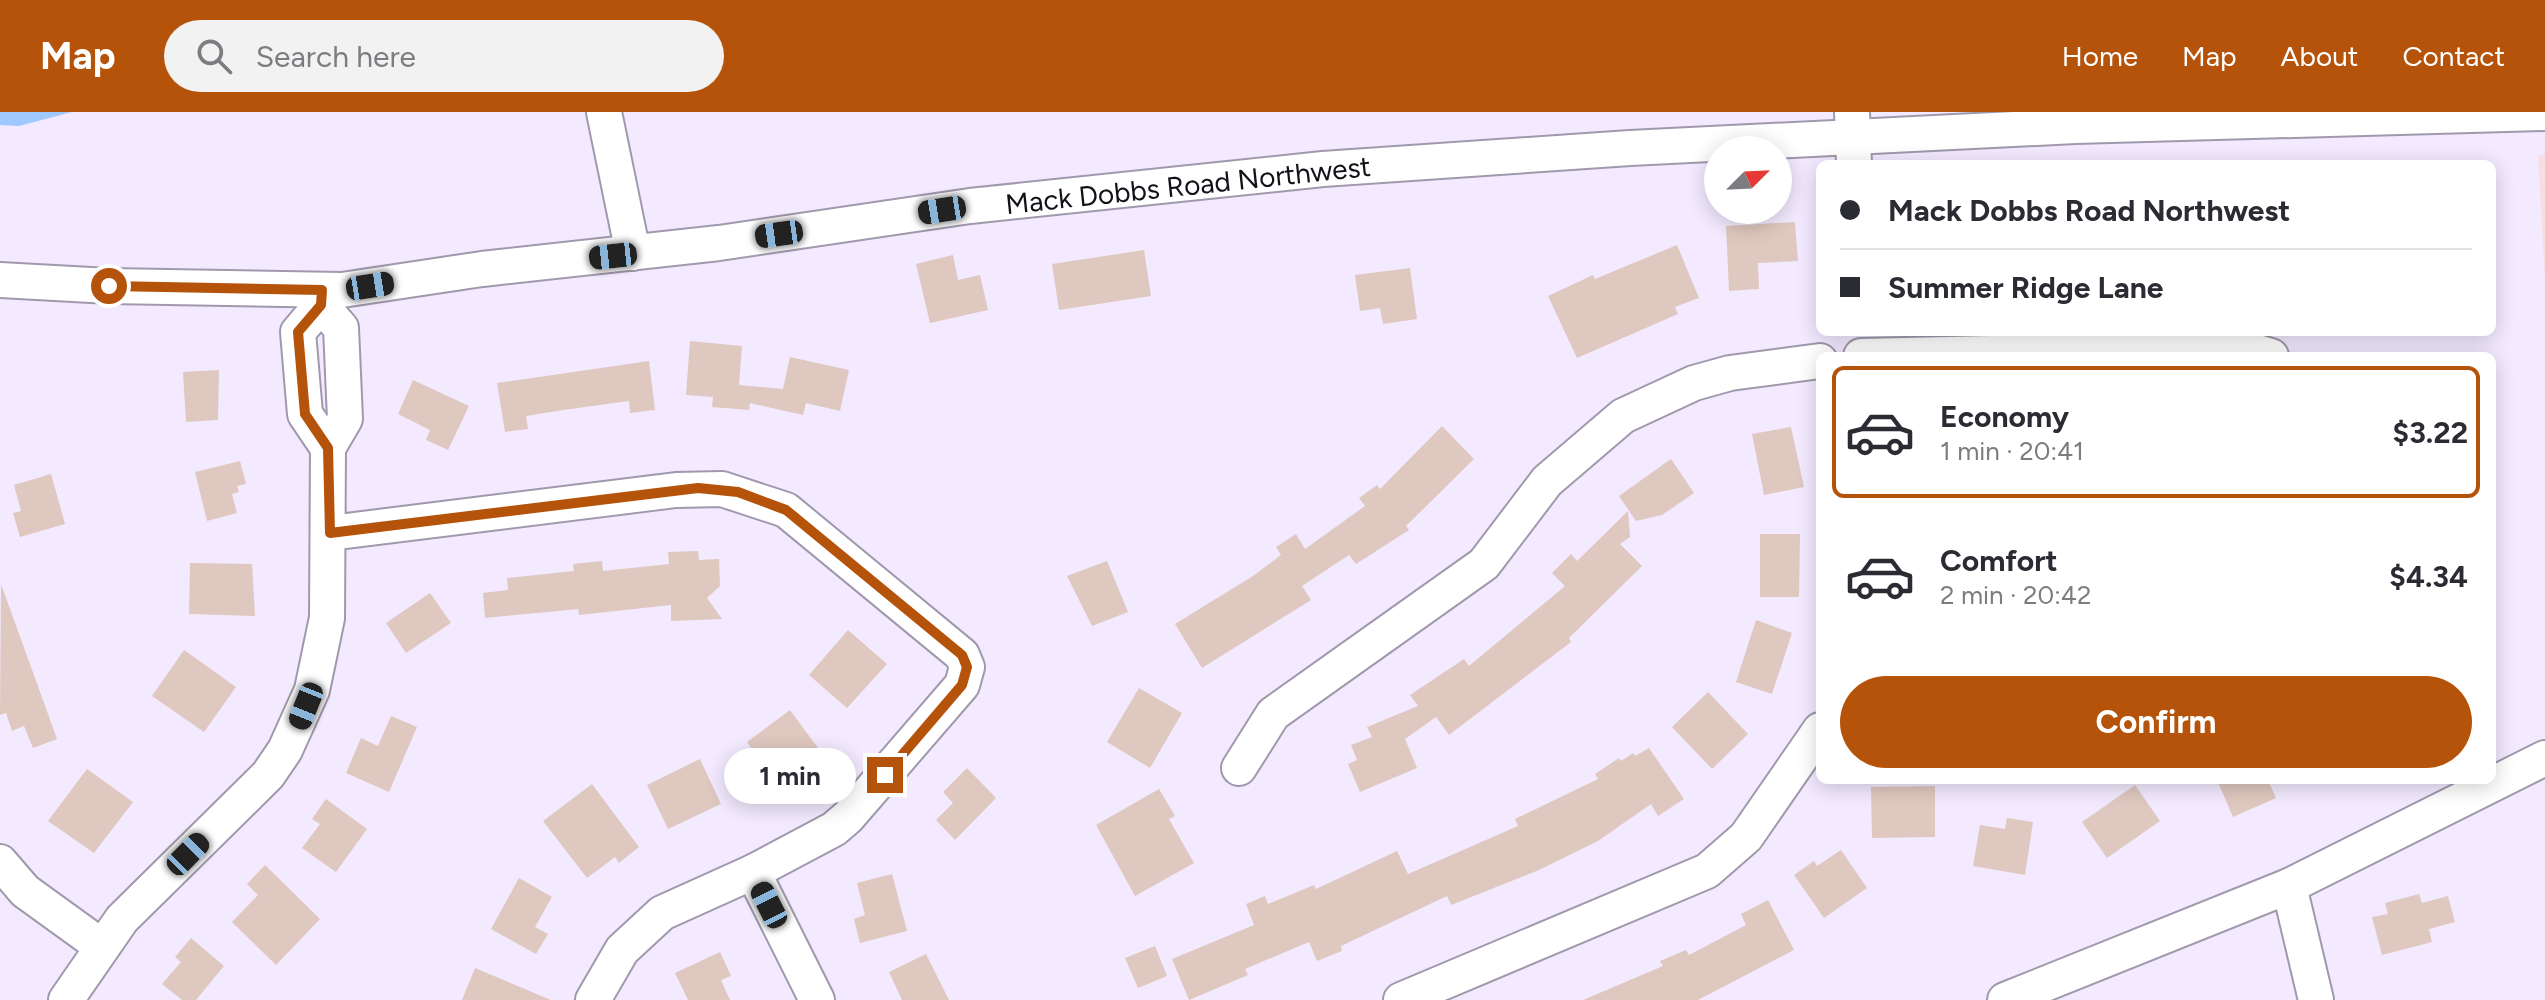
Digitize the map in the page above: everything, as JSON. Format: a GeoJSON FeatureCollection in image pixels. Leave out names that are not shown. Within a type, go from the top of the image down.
{"type":"FeatureCollection","features":[{"type":"Feature","properties":{"kind":"street"},"geometry":{"type":"LineString","coordinates":[[604,112],[633,253]]}},
{"type":"Feature","properties":{"kind":"street","name":"Mack Dobbs Road Northwest"},"geometry":{"type":"LineString","coordinates":[[0,280],[322,298],[970,206],[1263,175],[1630,148],[2075,126],[2382,115],[2545,113]]}},
{"type":"Feature","properties":{"kind":"street"},"geometry":{"type":"LineString","coordinates":[[66,1000],[122,919],[268,775],[285,750],[312,690],[321,656],[328,606],[328,448],[305,414],[298,332],[322,298]]}},
{"type":"Feature","properties":{"kind":"street"},"geometry":{"type":"LineString","coordinates":[[2030,352],[2240,347],[2257,352]]}},
{"type":"Feature","properties":{"kind":"street"},"geometry":{"type":"LineString","coordinates":[[1239,768],[1273,714],[1484,564],[1547,481],[1623,416],[1694,383],[1730,373],[1816,362]]}},
{"type":"Feature","properties":{"kind":"street"},"geometry":{"type":"LineString","coordinates":[[330,533],[676,490],[738,492],[786,510],[962,655],[967,676],[848,817],[834,829],[753,872],[652,921],[622,950],[593,1000]]}},
{"type":"Feature","properties":{"kind":"street"},"geometry":{"type":"LineString","coordinates":[[1401,1000],[1707,871],[1746,837],[1816,736]]}},
{"type":"Feature","properties":{"kind":"street"},"geometry":{"type":"LineString","coordinates":[[2496,782],[2545,758]]}},
{"type":"Feature","properties":{"kind":"street"},"geometry":{"type":"LineString","coordinates":[[2005,1000],[2289,886],[2493,784]]}},
{"type":"Feature","properties":{"kind":"street"},"geometry":{"type":"LineString","coordinates":[[0,862],[25,891],[101,946]]}},
{"type":"Feature","properties":{"kind":"street"},"geometry":{"type":"LineString","coordinates":[[753,872],[817,1000]]}},
{"type":"Feature","properties":{"kind":"street"},"geometry":{"type":"LineString","coordinates":[[2289,886],[2316,1000]]}},
{"type":"Feature","properties":{"kind":"shaded area"},"geometry":{"type":"Polygon","coordinates":[[[2545,154],[2545,282],[2538,155],[2545,154]]]}},
{"type":"Feature","properties":{"kind":"water"},"geometry":{"type":"Polygon","coordinates":[[[0,112],[72,112],[19,126],[0,125],[0,112]]]}},
{"type":"Feature","properties":{"kind":"building"},"geometry":{"type":"Polygon","coordinates":[[[1795,222],[1798,261],[1758,263],[1759,289],[1729,291],[1726,226],[1795,222]]]}},
{"type":"Feature","properties":{"kind":"building"},"geometry":{"type":"Polygon","coordinates":[[[1677,245],[1699,298],[1675,307],[1678,314],[1577,358],[1548,296],[1593,275],[1595,279],[1677,245]]]}},
{"type":"Feature","properties":{"kind":"building"},"geometry":{"type":"Polygon","coordinates":[[[1144,250],[1151,296],[1059,310],[1052,264],[1144,250]]]}},
{"type":"Feature","properties":{"kind":"building"},"geometry":{"type":"Polygon","coordinates":[[[953,255],[958,280],[980,275],[988,310],[930,323],[916,264],[953,255]]]}},
{"type":"Feature","properties":{"kind":"building"},"geometry":{"type":"Polygon","coordinates":[[[1410,268],[1417,319],[1383,324],[1380,308],[1360,311],[1355,275],[1410,268]]]}},
{"type":"Feature","properties":{"kind":"building"},"geometry":{"type":"Polygon","coordinates":[[[690,341],[742,346],[739,385],[783,389],[790,357],[849,370],[840,411],[806,403],[803,415],[750,403],[749,410],[712,407],[713,397],[686,395],[690,341]]]}},
{"type":"Feature","properties":{"kind":"building"},"geometry":{"type":"Polygon","coordinates":[[[649,361],[655,410],[630,413],[629,401],[563,410],[526,416],[528,429],[505,432],[497,383],[649,361]]]}},
{"type":"Feature","properties":{"kind":"building"},"geometry":{"type":"Polygon","coordinates":[[[219,370],[218,420],[186,422],[183,372],[219,370]]]}},
{"type":"Feature","properties":{"kind":"building"},"geometry":{"type":"Polygon","coordinates":[[[413,380],[469,406],[448,450],[426,440],[430,430],[398,414],[413,380]]]}},
{"type":"Feature","properties":{"kind":"building"},"geometry":{"type":"Polygon","coordinates":[[[1442,426],[1474,459],[1406,526],[1409,530],[1356,564],[1349,555],[1302,586],[1311,600],[1202,668],[1175,624],[1253,576],[1281,555],[1276,547],[1296,534],[1305,549],[1365,506],[1359,498],[1377,485],[1380,489],[1442,426]]]}},
{"type":"Feature","properties":{"kind":"building"},"geometry":{"type":"Polygon","coordinates":[[[1791,427],[1804,487],[1764,495],[1752,434],[1791,427]]]}},
{"type":"Feature","properties":{"kind":"building"},"geometry":{"type":"Polygon","coordinates":[[[1671,459],[1694,493],[1662,515],[1636,521],[1619,496],[1671,459]]]}},
{"type":"Feature","properties":{"kind":"building"},"geometry":{"type":"Polygon","coordinates":[[[240,461],[246,484],[237,486],[239,492],[232,494],[237,513],[207,521],[195,472],[240,461]]]}},
{"type":"Feature","properties":{"kind":"building"},"geometry":{"type":"Polygon","coordinates":[[[51,474],[65,524],[20,537],[13,513],[21,511],[14,485],[51,474]]]}},
{"type":"Feature","properties":{"kind":"building"},"geometry":{"type":"Polygon","coordinates":[[[1628,511],[1630,537],[1620,544],[1642,566],[1569,638],[1571,642],[1449,735],[1436,717],[1405,739],[1417,768],[1360,792],[1348,764],[1357,760],[1351,745],[1372,737],[1367,727],[1418,706],[1410,695],[1464,659],[1469,666],[1565,586],[1552,573],[1571,554],[1577,561],[1628,511]]]}},
{"type":"Feature","properties":{"kind":"building"},"geometry":{"type":"Polygon","coordinates":[[[1760,534],[1800,534],[1799,597],[1760,597],[1760,534]]]}},
{"type":"Feature","properties":{"kind":"building"},"geometry":{"type":"Polygon","coordinates":[[[698,551],[699,560],[719,559],[720,586],[707,598],[722,619],[671,621],[671,605],[579,615],[578,609],[485,618],[483,593],[508,590],[507,578],[574,571],[573,564],[602,561],[603,571],[669,564],[668,552],[698,551]]]}},
{"type":"Feature","properties":{"kind":"building"},"geometry":{"type":"Polygon","coordinates":[[[1107,561],[1128,612],[1092,626],[1067,576],[1107,561]]]}},
{"type":"Feature","properties":{"kind":"building"},"geometry":{"type":"Polygon","coordinates":[[[190,563],[252,564],[255,616],[189,614],[190,563]]]}},
{"type":"Feature","properties":{"kind":"building"},"geometry":{"type":"Polygon","coordinates":[[[1,584],[57,739],[33,748],[24,726],[12,731],[6,713],[0,715],[1,584]]]}},
{"type":"Feature","properties":{"kind":"building"},"geometry":{"type":"Polygon","coordinates":[[[430,593],[451,623],[406,653],[386,623],[430,593]]]}},
{"type":"Feature","properties":{"kind":"building"},"geometry":{"type":"Polygon","coordinates":[[[1756,620],[1792,633],[1772,694],[1736,682],[1756,620]]]}},
{"type":"Feature","properties":{"kind":"building"},"geometry":{"type":"Polygon","coordinates":[[[848,630],[887,664],[847,708],[809,675],[848,630]]]}},
{"type":"Feature","properties":{"kind":"building"},"geometry":{"type":"Polygon","coordinates":[[[184,650],[236,687],[204,732],[152,696],[184,650]]]}},
{"type":"Feature","properties":{"kind":"building"},"geometry":{"type":"Polygon","coordinates":[[[1139,688],[1182,713],[1150,768],[1107,742],[1139,688]]]}},
{"type":"Feature","properties":{"kind":"building"},"geometry":{"type":"Polygon","coordinates":[[[1708,692],[1748,734],[1712,769],[1672,727],[1708,692]]]}},
{"type":"Feature","properties":{"kind":"building"},"geometry":{"type":"Polygon","coordinates":[[[790,710],[818,748],[764,788],[748,767],[759,759],[747,742],[790,710]]]}},
{"type":"Feature","properties":{"kind":"building"},"geometry":{"type":"Polygon","coordinates":[[[391,716],[417,727],[389,792],[346,773],[361,738],[378,746],[391,716]]]}},
{"type":"Feature","properties":{"kind":"building"},"geometry":{"type":"Polygon","coordinates":[[[1649,748],[1684,799],[1658,816],[1651,804],[1598,841],[1539,870],[1451,905],[1447,896],[1341,946],[1342,951],[1317,961],[1309,942],[1245,969],[1248,975],[1189,1000],[1172,959],[1254,925],[1246,904],[1265,896],[1268,904],[1314,885],[1316,889],[1397,851],[1408,874],[1518,826],[1515,819],[1598,779],[1595,774],[1619,758],[1621,761],[1649,748]]]}},
{"type":"Feature","properties":{"kind":"building"},"geometry":{"type":"Polygon","coordinates":[[[700,759],[721,804],[668,829],[647,785],[700,759]]]}},
{"type":"Feature","properties":{"kind":"building"},"geometry":{"type":"Polygon","coordinates":[[[967,768],[996,798],[955,840],[936,820],[953,803],[943,792],[967,768]]]}},
{"type":"Feature","properties":{"kind":"building"},"geometry":{"type":"Polygon","coordinates":[[[87,769],[133,802],[94,853],[48,821],[87,769]]]}},
{"type":"Feature","properties":{"kind":"building"},"geometry":{"type":"Polygon","coordinates":[[[592,784],[639,847],[619,863],[615,857],[587,878],[543,821],[592,784]]]}},
{"type":"Feature","properties":{"kind":"building"},"geometry":{"type":"Polygon","coordinates":[[[2219,784],[2270,784],[2276,798],[2233,817],[2219,784]]]}},
{"type":"Feature","properties":{"kind":"building"},"geometry":{"type":"Polygon","coordinates":[[[2135,785],[2160,821],[2107,858],[2082,822],[2135,785]]]}},
{"type":"Feature","properties":{"kind":"building"},"geometry":{"type":"Polygon","coordinates":[[[1935,786],[1935,837],[1872,838],[1871,787],[1935,786]]]}},
{"type":"Feature","properties":{"kind":"building"},"geometry":{"type":"Polygon","coordinates":[[[1159,789],[1175,816],[1169,819],[1194,863],[1135,896],[1096,825],[1159,789]]]}},
{"type":"Feature","properties":{"kind":"building"},"geometry":{"type":"Polygon","coordinates":[[[326,799],[367,829],[336,872],[302,848],[320,824],[312,819],[326,799]]]}},
{"type":"Feature","properties":{"kind":"building"},"geometry":{"type":"Polygon","coordinates":[[[2007,818],[2033,822],[2025,875],[1973,866],[1980,825],[2005,829],[2007,818]]]}},
{"type":"Feature","properties":{"kind":"building"},"geometry":{"type":"Polygon","coordinates":[[[1841,850],[1867,888],[1824,918],[1794,875],[1814,861],[1817,866],[1841,850]]]}},
{"type":"Feature","properties":{"kind":"building"},"geometry":{"type":"Polygon","coordinates":[[[265,865],[320,919],[276,965],[232,922],[258,895],[247,884],[265,865]]]}},
{"type":"Feature","properties":{"kind":"building"},"geometry":{"type":"Polygon","coordinates":[[[892,874],[907,931],[860,943],[854,919],[865,915],[857,883],[892,874]]]}},
{"type":"Feature","properties":{"kind":"building"},"geometry":{"type":"Polygon","coordinates":[[[519,878],[552,897],[535,927],[548,934],[536,954],[491,929],[519,878]]]}},
{"type":"Feature","properties":{"kind":"building"},"geometry":{"type":"Polygon","coordinates":[[[2419,894],[2422,903],[2448,896],[2455,922],[2429,929],[2432,942],[2382,955],[2372,917],[2388,914],[2385,903],[2419,894]]]}},
{"type":"Feature","properties":{"kind":"building"},"geometry":{"type":"Polygon","coordinates":[[[1768,900],[1794,950],[1698,1000],[1583,1000],[1663,966],[1660,961],[1686,950],[1689,955],[1746,925],[1741,914],[1768,900]]]}},
{"type":"Feature","properties":{"kind":"building"},"geometry":{"type":"Polygon","coordinates":[[[191,938],[224,966],[196,1000],[182,1000],[162,984],[181,962],[175,957],[191,938]]]}},
{"type":"Feature","properties":{"kind":"building"},"geometry":{"type":"Polygon","coordinates":[[[1155,946],[1167,976],[1138,988],[1125,958],[1155,946]]]}},
{"type":"Feature","properties":{"kind":"building"},"geometry":{"type":"Polygon","coordinates":[[[720,952],[731,976],[721,980],[730,1000],[688,1000],[675,973],[720,952]]]}},
{"type":"Feature","properties":{"kind":"building"},"geometry":{"type":"Polygon","coordinates":[[[926,954],[949,1000],[902,1000],[889,972],[926,954]]]}},
{"type":"Feature","properties":{"kind":"building"},"geometry":{"type":"Polygon","coordinates":[[[475,968],[551,1000],[462,1000],[475,968]]]}},
{"type":"Feature","properties":{"kind":"route"},"geometry":{"type":"LineString","coordinates":[[109,286],[322,290],[321,305],[298,332],[305,414],[328,448],[330,533],[698,488],[738,492],[786,510],[962,655],[967,667],[967,676],[962,685],[885,775]]}}]}
